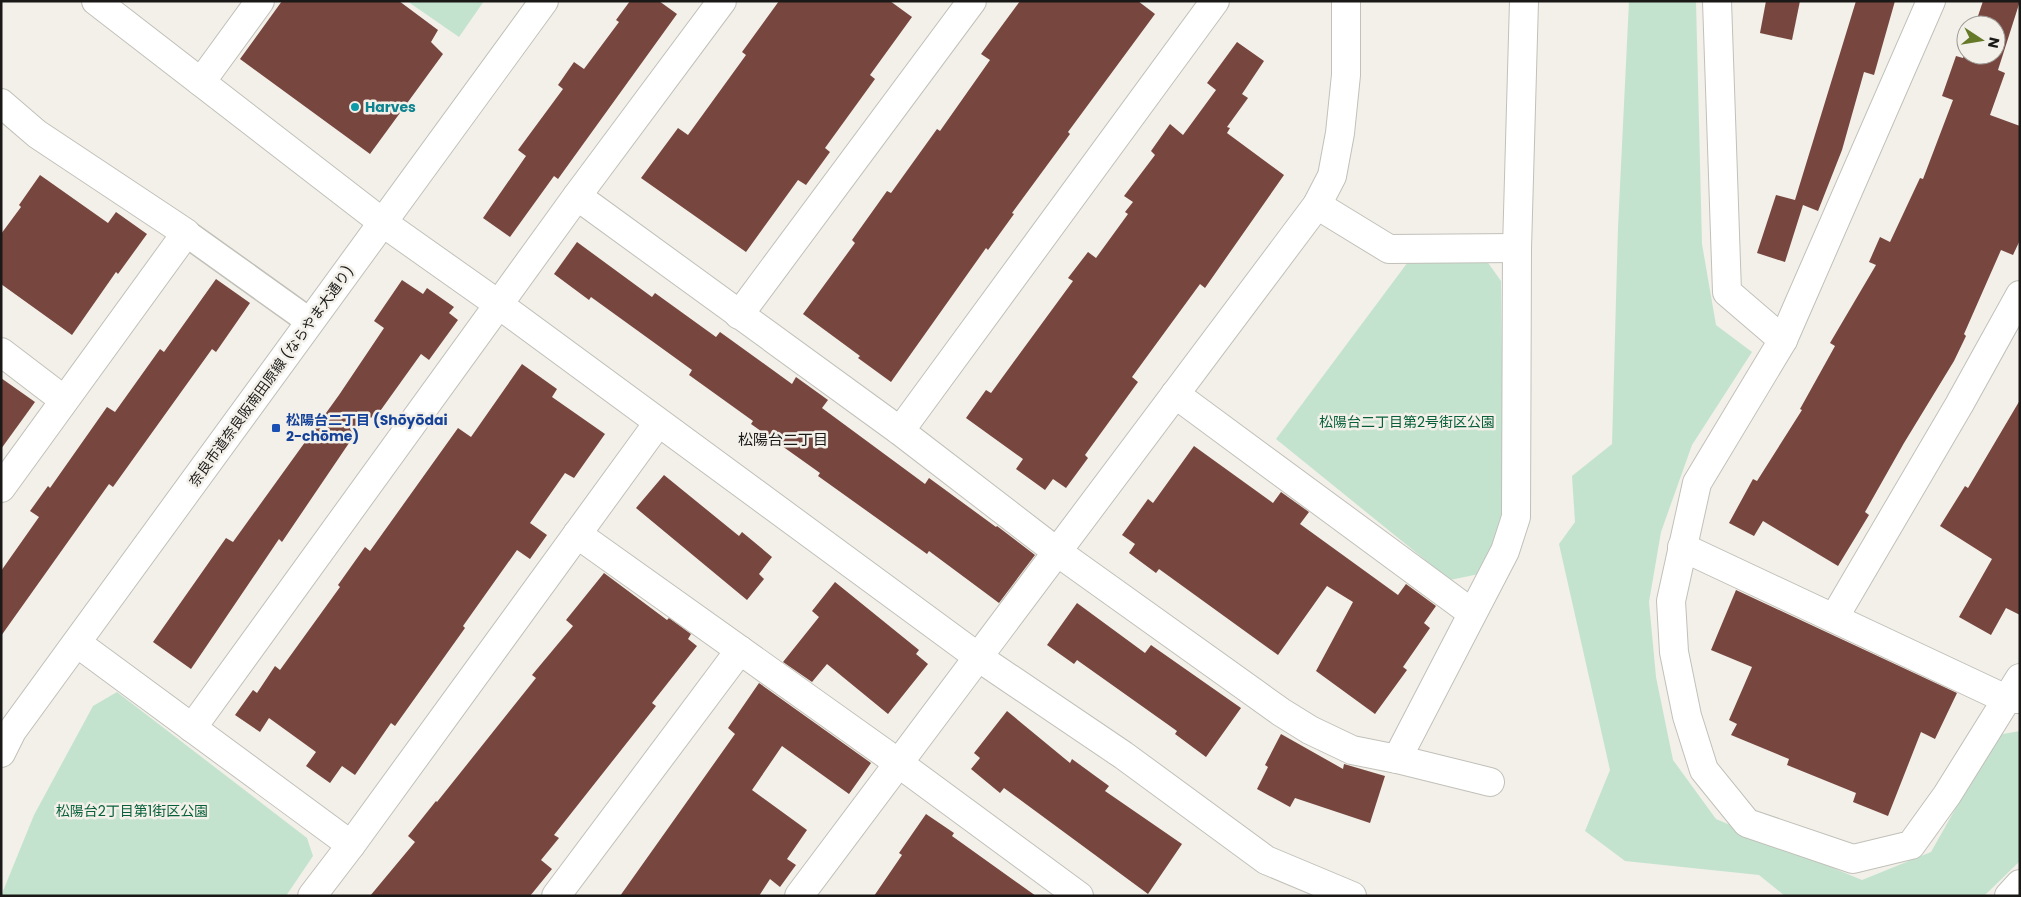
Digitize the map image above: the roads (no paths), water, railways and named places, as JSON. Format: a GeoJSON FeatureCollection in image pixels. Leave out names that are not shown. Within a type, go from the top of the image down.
{"type":"FeatureCollection","features":[{"type":"Feature","properties":{"kind":"street"},"geometry":{"type":"LineString","coordinates":[[96,1],[382,222],[498,304],[978,657],[1123,755],[1266,860],[1352,896]]}},
{"type":"Feature","properties":{"kind":"street"},"geometry":{"type":"LineString","coordinates":[[201,82],[260,1]]}},
{"type":"Feature","properties":{"kind":"street","name":"奈良市道奈良阪南田原線 (ならやま大通り)"},"geometry":{"type":"LineString","coordinates":[[1,753],[12,731],[544,1]]}},
{"type":"Feature","properties":{"kind":"street"},"geometry":{"type":"LineString","coordinates":[[192,728],[498,304],[722,1]]}},
{"type":"Feature","properties":{"kind":"street"},"geometry":{"type":"LineString","coordinates":[[739,315],[972,1]]}},
{"type":"Feature","properties":{"kind":"street"},"geometry":{"type":"LineString","coordinates":[[900,431],[1215,1]]}},
{"type":"Feature","properties":{"kind":"street"},"geometry":{"type":"LineString","coordinates":[[799,896],[1317,205],[1332,176],[1340,133],[1346,75],[1346,1]]}},
{"type":"Feature","properties":{"kind":"street"},"geometry":{"type":"LineString","coordinates":[[1397,758],[1505,551],[1516,517],[1517,248],[1524,1]]}},
{"type":"Feature","properties":{"kind":"street"},"geometry":{"type":"LineString","coordinates":[[1717,1],[1727,292],[1782,340]]}},
{"type":"Feature","properties":{"kind":"street"},"geometry":{"type":"LineString","coordinates":[[1682,547],[1834,618],[2015,692],[1912,845],[1853,859],[1747,823],[1704,770],[1687,716],[1674,652],[1671,601],[1682,547],[1697,482],[1782,340],[1931,1]]}},
{"type":"Feature","properties":{"kind":"street"},"geometry":{"type":"LineString","coordinates":[[1,103],[37,134],[186,233],[309,322]]}},
{"type":"Feature","properties":{"kind":"street"},"geometry":{"type":"LineString","coordinates":[[577,196],[900,431],[1056,551],[1281,712],[1310,730],[1352,750],[1397,758],[1490,782]]}},
{"type":"Feature","properties":{"kind":"street"},"geometry":{"type":"LineString","coordinates":[[1317,205],[1389,249],[1517,248]]}},
{"type":"Feature","properties":{"kind":"street"},"geometry":{"type":"LineString","coordinates":[[1,488],[186,233]]}},
{"type":"Feature","properties":{"kind":"street"},"geometry":{"type":"LineString","coordinates":[[1834,618],[1960,405],[2020,295]]}},
{"type":"Feature","properties":{"kind":"street"},"geometry":{"type":"LineString","coordinates":[[1,352],[64,400]]}},
{"type":"Feature","properties":{"kind":"street"},"geometry":{"type":"LineString","coordinates":[[1175,394],[1472,613]]}},
{"type":"Feature","properties":{"kind":"street"},"geometry":{"type":"LineString","coordinates":[[312,896],[658,423]]}},
{"type":"Feature","properties":{"kind":"street"},"geometry":{"type":"LineString","coordinates":[[576,534],[898,762],[1048,888],[1078,896]]}},
{"type":"Feature","properties":{"kind":"street"},"geometry":{"type":"LineString","coordinates":[[77,643],[351,845]]}},
{"type":"Feature","properties":{"kind":"street"},"geometry":{"type":"LineString","coordinates":[[556,896],[740,650]]}},
{"type":"Feature","properties":{"kind":"street"},"geometry":{"type":"LineString","coordinates":[[2009,896],[2020,884]]}},
{"type":"Feature","properties":{"kind":"place","name":"Harves"},"geometry":{"type":"Point","coordinates":[355,107]}},
{"type":"Feature","properties":{"kind":"place","name":"松陽台二丁目 (Shōyōdai 2-chōme)"},"geometry":{"type":"Point","coordinates":[276,428]}},
{"type":"Feature","properties":{"kind":"district","name":"松陽台二丁目"},"geometry":{"type":"Point","coordinates":[783,439]}},
{"type":"Feature","properties":{"kind":"park label","name":"松陽台二丁目第2号街区公園"},"geometry":{"type":"Point","coordinates":[1407,422]}},
{"type":"Feature","properties":{"kind":"park label","name":"松陽台2丁目第1街区公園"},"geometry":{"type":"Point","coordinates":[132,811]}}]}
